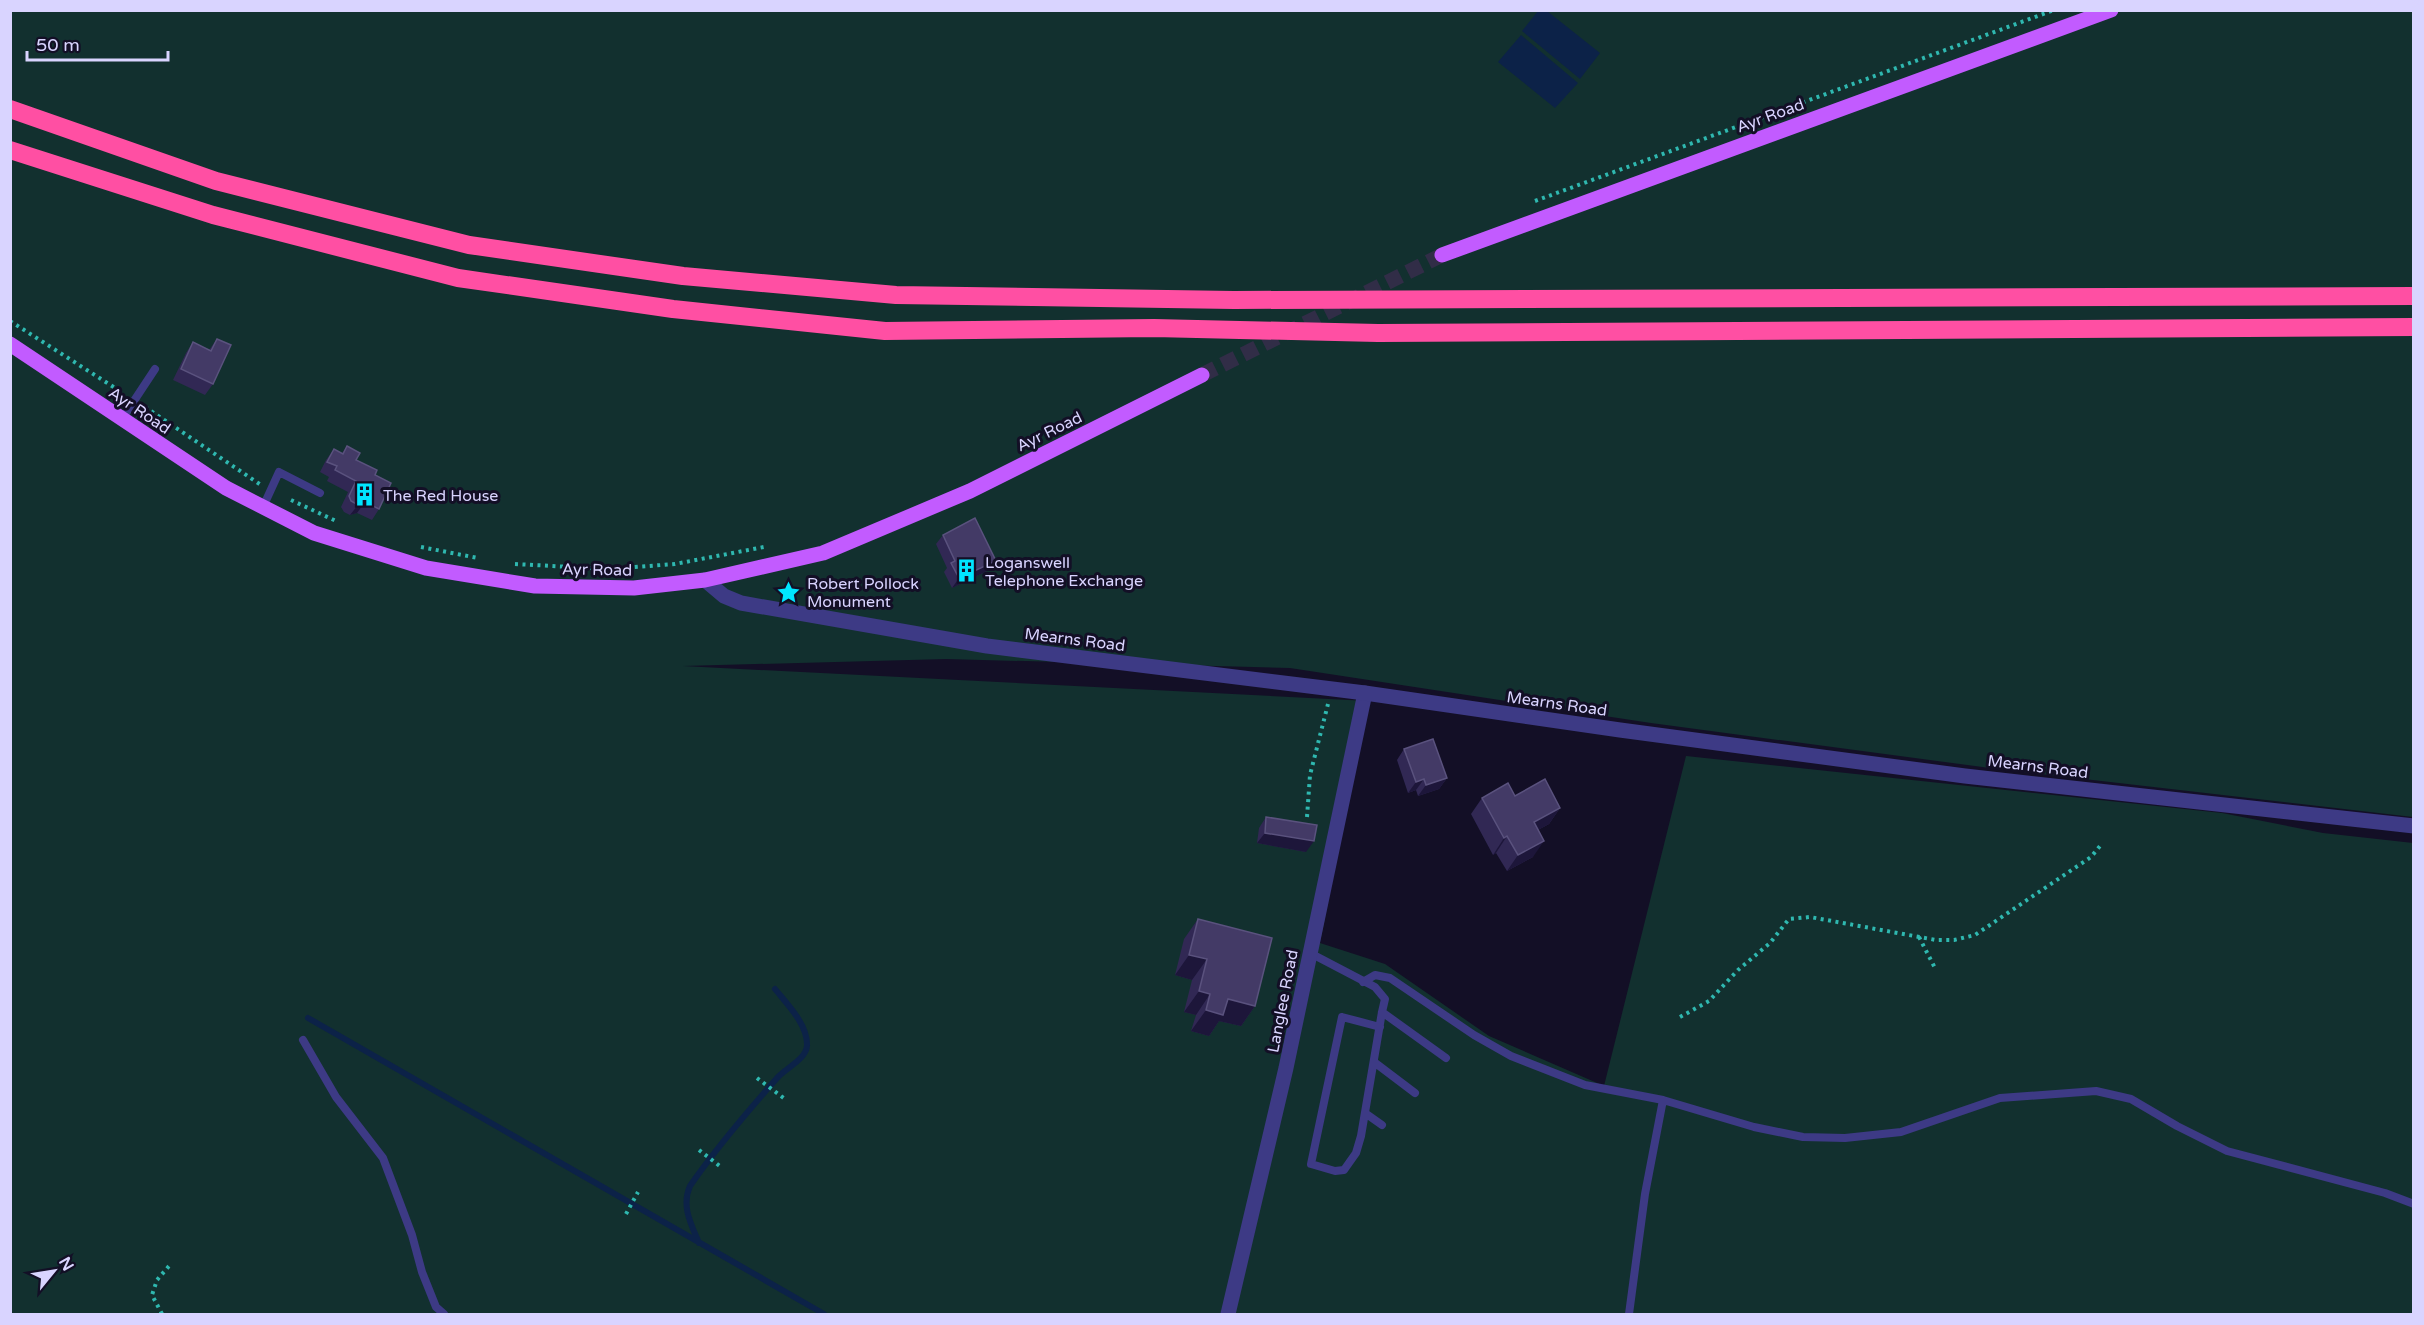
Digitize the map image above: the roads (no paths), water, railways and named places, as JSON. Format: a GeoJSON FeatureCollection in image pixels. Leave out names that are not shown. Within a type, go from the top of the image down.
{"type":"FeatureCollection","features":[{"type":"Feature","properties":{"kind":"highway"},"geometry":{"type":"LineString","coordinates":[[10,109],[216,181],[469,245],[682,276],[896,296],[1234,300],[2414,296]]}},
{"type":"Feature","properties":{"kind":"highway"},"geometry":{"type":"LineString","coordinates":[[10,150],[213,215],[458,278],[673,309],[885,331],[1154,328],[1414,333],[2414,327]]}},
{"type":"Feature","properties":{"kind":"main road","name":"Ayr Road"},"geometry":{"type":"LineString","coordinates":[[1442,255],[2111,10]]}},
{"type":"Feature","properties":{"kind":"main road","name":"Ayr Road"},"geometry":{"type":"LineString","coordinates":[[10,344],[226,488],[314,533],[437,570],[535,586],[634,588],[705,580],[822,553],[970,491],[1202,375]]}},
{"type":"Feature","properties":{"kind":"street","name":"Mearns Road"},"geometry":{"type":"LineString","coordinates":[[705,580],[724,596],[741,603],[987,646],[1365,693],[1965,776],[2414,826]]}},
{"type":"Feature","properties":{"kind":"street","name":"Langlee Road"},"geometry":{"type":"LineString","coordinates":[[1227,1314],[1287,1068],[1365,693]]}},
{"type":"Feature","properties":{"kind":"lane"},"geometry":{"type":"LineString","coordinates":[[122,419],[155,369]]}},
{"type":"Feature","properties":{"kind":"lane"},"geometry":{"type":"LineString","coordinates":[[263,507],[279,472],[320,493]]}},
{"type":"Feature","properties":{"kind":"lane"},"geometry":{"type":"LineString","coordinates":[[1310,953],[1375,987],[1384,999],[1380,1027],[1365,1113],[1356,1154],[1344,1170],[1335,1171],[1311,1164],[1342,1017],[1380,1027]]}},
{"type":"Feature","properties":{"kind":"lane"},"geometry":{"type":"LineString","coordinates":[[1363,982],[1375,975],[1390,978],[1474,1035],[1510,1056],[1585,1085],[1663,1100],[1764,1129],[1803,1137],[1845,1138],[1901,1132],[2000,1098],[2096,1090],[2131,1099],[2227,1151],[2385,1193],[2414,1204]]}},
{"type":"Feature","properties":{"kind":"lane"},"geometry":{"type":"LineString","coordinates":[[1382,1012],[1446,1058]]}},
{"type":"Feature","properties":{"kind":"lane"},"geometry":{"type":"LineString","coordinates":[[303,1040],[336,1097],[383,1158],[412,1235],[435,1307],[444,1314]]}},
{"type":"Feature","properties":{"kind":"lane"},"geometry":{"type":"LineString","coordinates":[[1374,1062],[1415,1093]]}},
{"type":"Feature","properties":{"kind":"lane"},"geometry":{"type":"LineString","coordinates":[[1629,1314],[1645,1194],[1663,1100]]}},
{"type":"Feature","properties":{"kind":"lane"},"geometry":{"type":"LineString","coordinates":[[1365,1113],[1382,1125]]}},
{"type":"Feature","properties":{"kind":"water"},"geometry":{"type":"Polygon","coordinates":[[[1538,11],[1547,11],[1600,53],[1580,79],[1522,31],[1538,11]]]}},
{"type":"Feature","properties":{"kind":"water"},"geometry":{"type":"Polygon","coordinates":[[[1521,35],[1578,83],[1555,108],[1498,62],[1521,35]]]}},
{"type":"Feature","properties":{"kind":"waterway"},"geometry":{"type":"LineString","coordinates":[[699,1243],[687,1208],[687,1193],[690,1186],[743,1117],[778,1077],[804,1054],[806,1049],[804,1029],[775,989]]}},
{"type":"Feature","properties":{"kind":"waterway"},"geometry":{"type":"LineString","coordinates":[[308,1018],[824,1314]]}},
{"type":"Feature","properties":{"kind":"tunnel"},"geometry":{"type":"LineString","coordinates":[[1202,375],[1442,255]]}},
{"type":"Feature","properties":{"kind":"place","name":"The Red House"},"geometry":{"type":"Point","coordinates":[365,495]}},
{"type":"Feature","properties":{"kind":"place","name":"Loganswell Telephone Exchange"},"geometry":{"type":"Point","coordinates":[967,571]}},
{"type":"Feature","properties":{"kind":"place","name":"Robert Pollock Monument"},"geometry":{"type":"Point","coordinates":[789,592]}}]}
